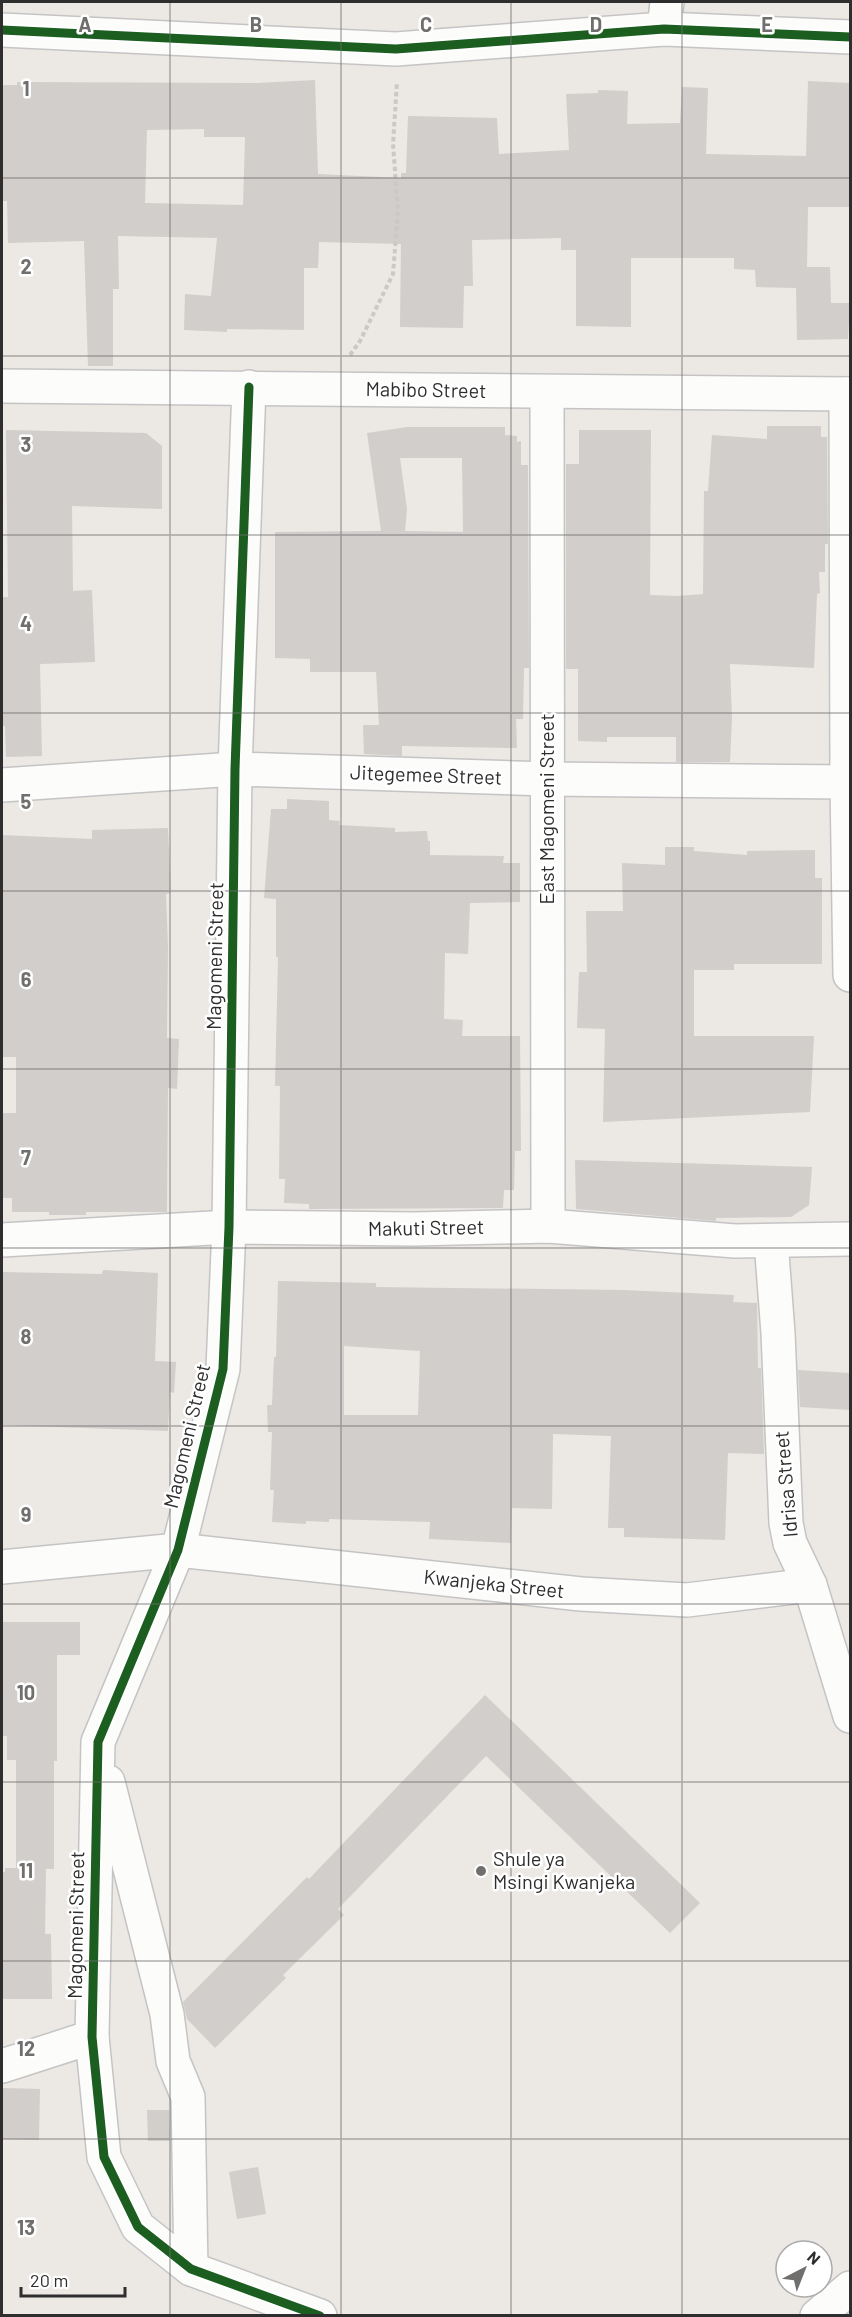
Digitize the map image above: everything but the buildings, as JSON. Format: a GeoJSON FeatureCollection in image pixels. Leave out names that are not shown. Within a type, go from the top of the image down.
{"type":"FeatureCollection","features":[{"type":"Feature","properties":{"kind":"street"},"geometry":{"type":"LineString","coordinates":[[2,30],[396,49],[666,15],[850,37]]}},
{"type":"Feature","properties":{"kind":"street","name":"Mabibo Street"},"geometry":{"type":"LineString","coordinates":[[2,386],[848,394]]}},
{"type":"Feature","properties":{"kind":"street","name":"Magomeni Street"},"geometry":{"type":"LineString","coordinates":[[249,387],[235,769],[229,1227],[223,1369],[178,1550],[98,1742],[92,2037],[104,2157],[138,2227],[191,2269],[320,2316]]}},
{"type":"Feature","properties":{"kind":"street","name":"East Magomeni Street"},"geometry":{"type":"LineString","coordinates":[[547,392],[548,1226]]}},
{"type":"Feature","properties":{"kind":"street"},"geometry":{"type":"LineString","coordinates":[[848,394],[850,975]]}},
{"type":"Feature","properties":{"kind":"street","name":"Jitegemee Street"},"geometry":{"type":"LineString","coordinates":[[2,785],[235,769],[547,779],[849,782]]}},
{"type":"Feature","properties":{"kind":"street","name":"Makuti Street"},"geometry":{"type":"LineString","coordinates":[[2,1240],[229,1227],[414,1229],[548,1226],[735,1241],[850,1239]]}},
{"type":"Feature","properties":{"kind":"street","name":"Idrisa Street"},"geometry":{"type":"LineString","coordinates":[[771,1241],[778,1333],[786,1523],[790,1544],[810,1586],[850,1716]]}},
{"type":"Feature","properties":{"kind":"street","name":"Kwanjeka Street"},"geometry":{"type":"LineString","coordinates":[[2,1567],[178,1550],[592,1595],[687,1600],[810,1586]]}},
{"type":"Feature","properties":{"kind":"street"},"geometry":{"type":"LineString","coordinates":[[98,1742],[167,2014],[173,2061],[188,2097],[191,2269]]}},
{"type":"Feature","properties":{"kind":"street"},"geometry":{"type":"LineString","coordinates":[[2,2066],[92,2037]]}},
{"type":"Feature","properties":{"kind":"street"},"geometry":{"type":"LineString","coordinates":[[817,2316],[850,2288]]}},
{"type":"Feature","properties":{"kind":"path"},"geometry":{"type":"LineString","coordinates":[[335,388],[341,367],[360,341],[393,274],[398,211],[393,144],[397,84],[396,49]]}},
{"type":"Feature","properties":{"kind":"cycle path"},"geometry":{"type":"LineString","coordinates":[[2,30],[396,49],[664,29],[850,37]]}},
{"type":"Feature","properties":{"kind":"cycle path"},"geometry":{"type":"LineString","coordinates":[[249,387],[235,769],[229,1227],[223,1369],[178,1550],[98,1742],[92,2037],[104,2157],[138,2227],[191,2269],[320,2316]]}},
{"type":"Feature","properties":{"kind":"place","name":"Shule ya Msingi Kwanjeka"},"geometry":{"type":"Point","coordinates":[481,1871]}}]}
